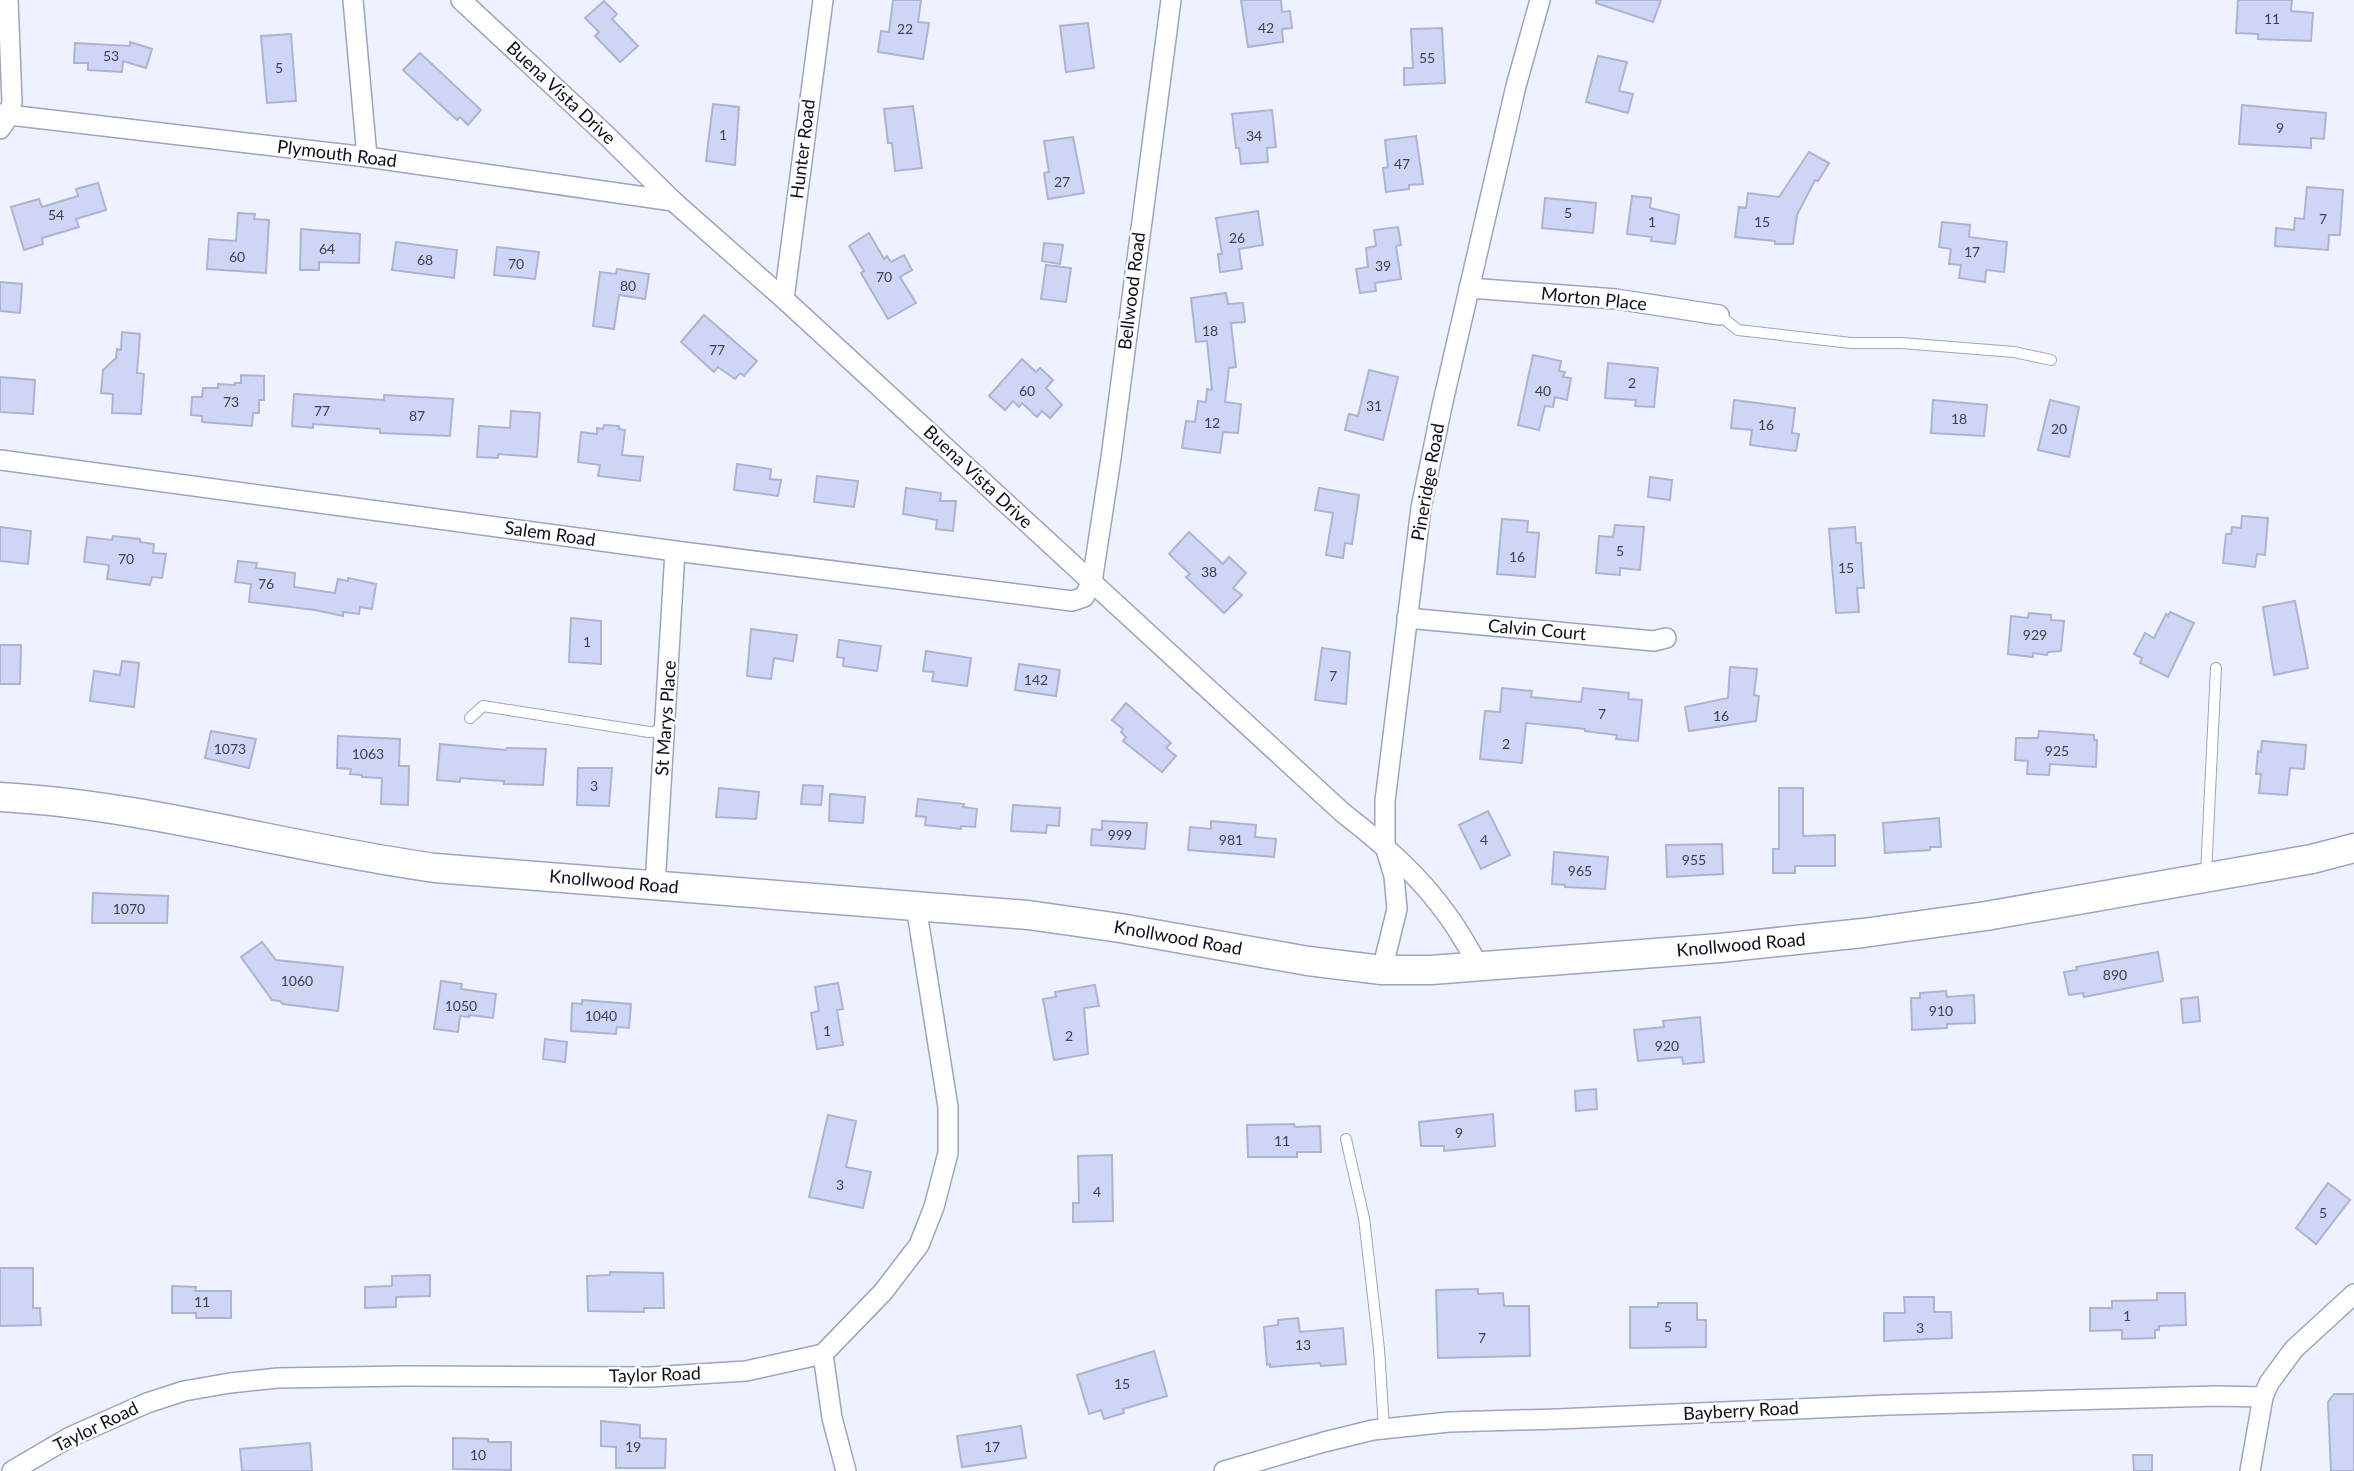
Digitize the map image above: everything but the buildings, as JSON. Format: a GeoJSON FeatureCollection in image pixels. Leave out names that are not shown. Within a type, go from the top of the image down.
{"type":"FeatureCollection","features":[{"type":"Feature","properties":{"kind":"main road","name":"Knollwood Road"},"geometry":{"type":"LineString","coordinates":[[0,797],[115,808],[352,856],[435,868],[1028,915],[1308,961],[1382,970],[1480,967],[1757,945],[1863,933],[1986,916],[2206,878],[2312,859],[2354,848]]}},
{"type":"Feature","properties":{"kind":"street"},"geometry":{"type":"LineString","coordinates":[[3,120],[12,77],[8,0]]}},
{"type":"Feature","properties":{"kind":"street"},"geometry":{"type":"LineString","coordinates":[[353,0],[368,157]]}},
{"type":"Feature","properties":{"kind":"street","name":"Buena Vista Drive"},"geometry":{"type":"LineString","coordinates":[[461,0],[673,201],[784,299],[1343,813],[1384,846],[1413,874],[1448,915],[1480,967]]}},
{"type":"Feature","properties":{"kind":"street","name":"Hunter Road"},"geometry":{"type":"LineString","coordinates":[[784,299],[823,0]]}},
{"type":"Feature","properties":{"kind":"street","name":"Bellwood Road"},"geometry":{"type":"LineString","coordinates":[[1092,582],[1111,458],[1171,0]]}},
{"type":"Feature","properties":{"kind":"street","name":"Pineridge Road"},"geometry":{"type":"LineString","coordinates":[[1382,970],[1397,909],[1394,876],[1384,846],[1385,801],[1422,508],[1469,288],[1516,86],[1540,0]]}},
{"type":"Feature","properties":{"kind":"street","name":"Plymouth Road"},"geometry":{"type":"LineString","coordinates":[[3,120],[368,157],[673,201]]}},
{"type":"Feature","properties":{"kind":"street","name":"Morton Place"},"geometry":{"type":"LineString","coordinates":[[1469,288],[1616,299],[1719,316]]}},
{"type":"Feature","properties":{"kind":"street","name":"Salem Road"},"geometry":{"type":"LineString","coordinates":[[0,460],[675,551],[1072,601],[1084,597],[1092,582]]}},
{"type":"Feature","properties":{"kind":"street","name":"St Marys Place"},"geometry":{"type":"LineString","coordinates":[[655,886],[675,551]]}},
{"type":"Feature","properties":{"kind":"street","name":"Calvin Court"},"geometry":{"type":"LineString","coordinates":[[1407,618],[1654,641],[1666,638]]}},
{"type":"Feature","properties":{"kind":"street"},"geometry":{"type":"LineString","coordinates":[[846,1471],[832,1418],[823,1354],[883,1292],[919,1245],[934,1207],[948,1153],[948,1107],[916,906]]}},
{"type":"Feature","properties":{"kind":"street"},"geometry":{"type":"LineString","coordinates":[[2250,1471],[2263,1397],[2269,1383],[2294,1349],[2354,1294]]}},
{"type":"Feature","properties":{"kind":"street","name":"Taylor Road"},"geometry":{"type":"LineString","coordinates":[[12,1471],[70,1437],[147,1403],[184,1391],[230,1383],[278,1378],[406,1376],[650,1377],[746,1371],[823,1354]]}},
{"type":"Feature","properties":{"kind":"street","name":"Bayberry Road"},"geometry":{"type":"LineString","coordinates":[[1224,1471],[1324,1441],[1384,1429],[1449,1422],[1888,1405],[2263,1397]]}},
{"type":"Feature","properties":{"kind":"lane"},"geometry":{"type":"LineString","coordinates":[[1719,316],[1738,330],[1851,343],[1901,343],[2014,352],[2051,360]]}},
{"type":"Feature","properties":{"kind":"lane"},"geometry":{"type":"LineString","coordinates":[[2206,878],[2216,668]]}},
{"type":"Feature","properties":{"kind":"lane"},"geometry":{"type":"LineString","coordinates":[[470,718],[483,706],[649,732],[665,730]]}},
{"type":"Feature","properties":{"kind":"lane"},"geometry":{"type":"LineString","coordinates":[[1346,1139],[1364,1218],[1379,1349],[1384,1429]]}}]}
